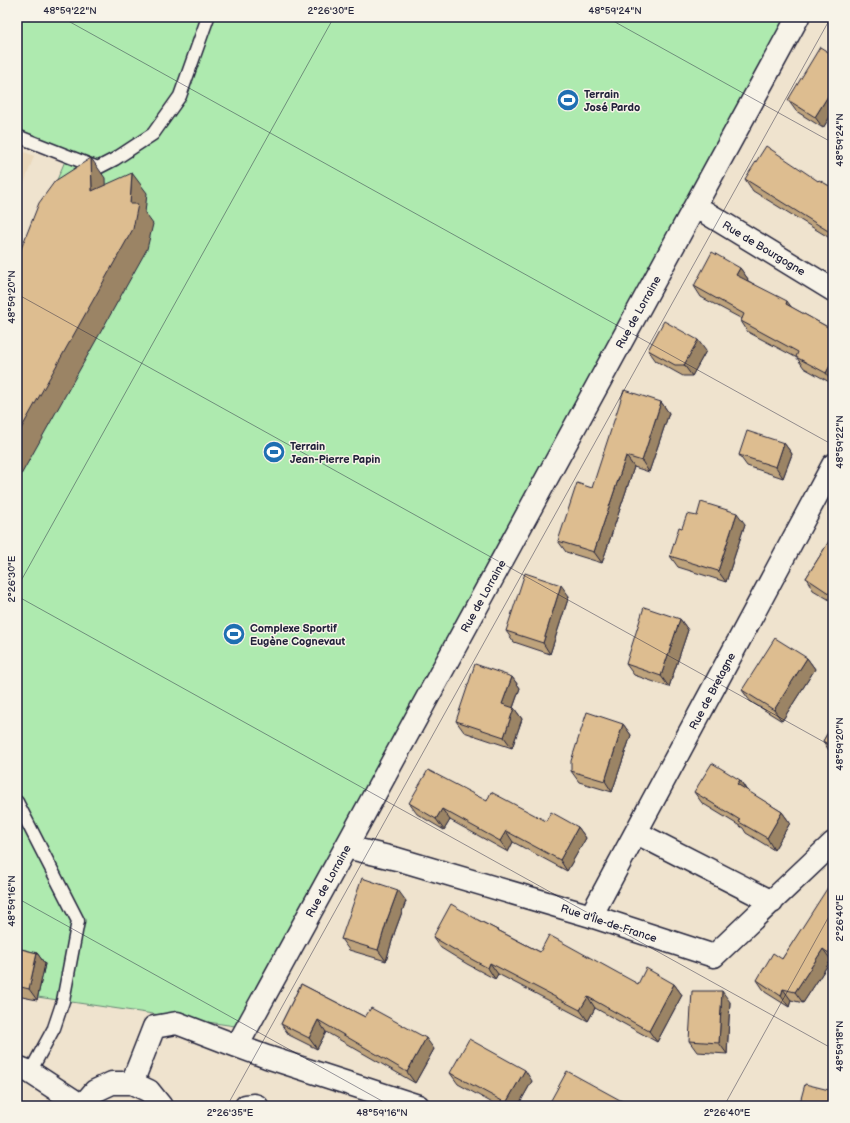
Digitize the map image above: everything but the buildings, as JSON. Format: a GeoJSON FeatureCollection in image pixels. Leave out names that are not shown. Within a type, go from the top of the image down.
{"type":"FeatureCollection","features":[{"type":"Feature","properties":{"kind":"street","name":"Rue de Lorraine"},"geometry":{"type":"LineString","coordinates":[[237,1046],[798,17]]}},
{"type":"Feature","properties":{"kind":"street","name":"Rue de Bourgogne"},"geometry":{"type":"LineString","coordinates":[[695,206],[833,290]]}},
{"type":"Feature","properties":{"kind":"street","name":"Rue de Bretagne"},"geometry":{"type":"LineString","coordinates":[[592,916],[833,465]]}},
{"type":"Feature","properties":{"kind":"street"},"geometry":{"type":"LineString","coordinates":[[637,832],[772,902]]}},
{"type":"Feature","properties":{"kind":"street","name":"Rue d'Île-de-France"},"geometry":{"type":"LineString","coordinates":[[346,847],[396,859],[592,916],[714,956],[833,843]]}},
{"type":"Feature","properties":{"kind":"street"},"geometry":{"type":"LineString","coordinates":[[132,1083],[154,1027],[176,1023],[267,1057],[418,1106]]}},
{"type":"Feature","properties":{"kind":"street"},"geometry":{"type":"LineString","coordinates":[[24,1070],[82,1106],[95,1091],[112,1083],[132,1083],[149,1091],[161,1106]]}},
{"type":"Feature","properties":{"kind":"street"},"geometry":{"type":"LineString","coordinates":[[246,1106],[257,1106]]}},
{"type":"Feature","properties":{"kind":"lane"},"geometry":{"type":"LineString","coordinates":[[75,182],[80,177],[116,159],[153,134],[180,96],[208,17]]}},
{"type":"Feature","properties":{"kind":"lane"},"geometry":{"type":"LineString","coordinates":[[17,136],[98,168]]}},
{"type":"Feature","properties":{"kind":"lane"},"geometry":{"type":"LineString","coordinates":[[17,802],[78,921],[63,1001],[54,1028],[24,1070]]}},
{"type":"Feature","properties":{"kind":"shaded area"},"geometry":{"type":"Polygon","coordinates":[[[17,149],[34,156],[17,203],[17,149]]]}},
{"type":"Feature","properties":{"kind":"green space","name":"Complexe Sportif Eugène Cognevaut"},"geometry":{"type":"Polygon","coordinates":[[[17,17],[792,17],[235,1026],[17,994],[17,274],[65,161],[17,139],[17,17]]]}},
{"type":"Feature","properties":{"kind":"place","name":"Terrain José Pardo"},"geometry":{"type":"Point","coordinates":[568,100]}},
{"type":"Feature","properties":{"kind":"place","name":"Terrain Jean-Pierre Papin"},"geometry":{"type":"Point","coordinates":[274,452]}},
{"type":"Feature","properties":{"kind":"place","name":"Complexe Sportif Eugène Cognevaut"},"geometry":{"type":"Point","coordinates":[234,634]}}]}
